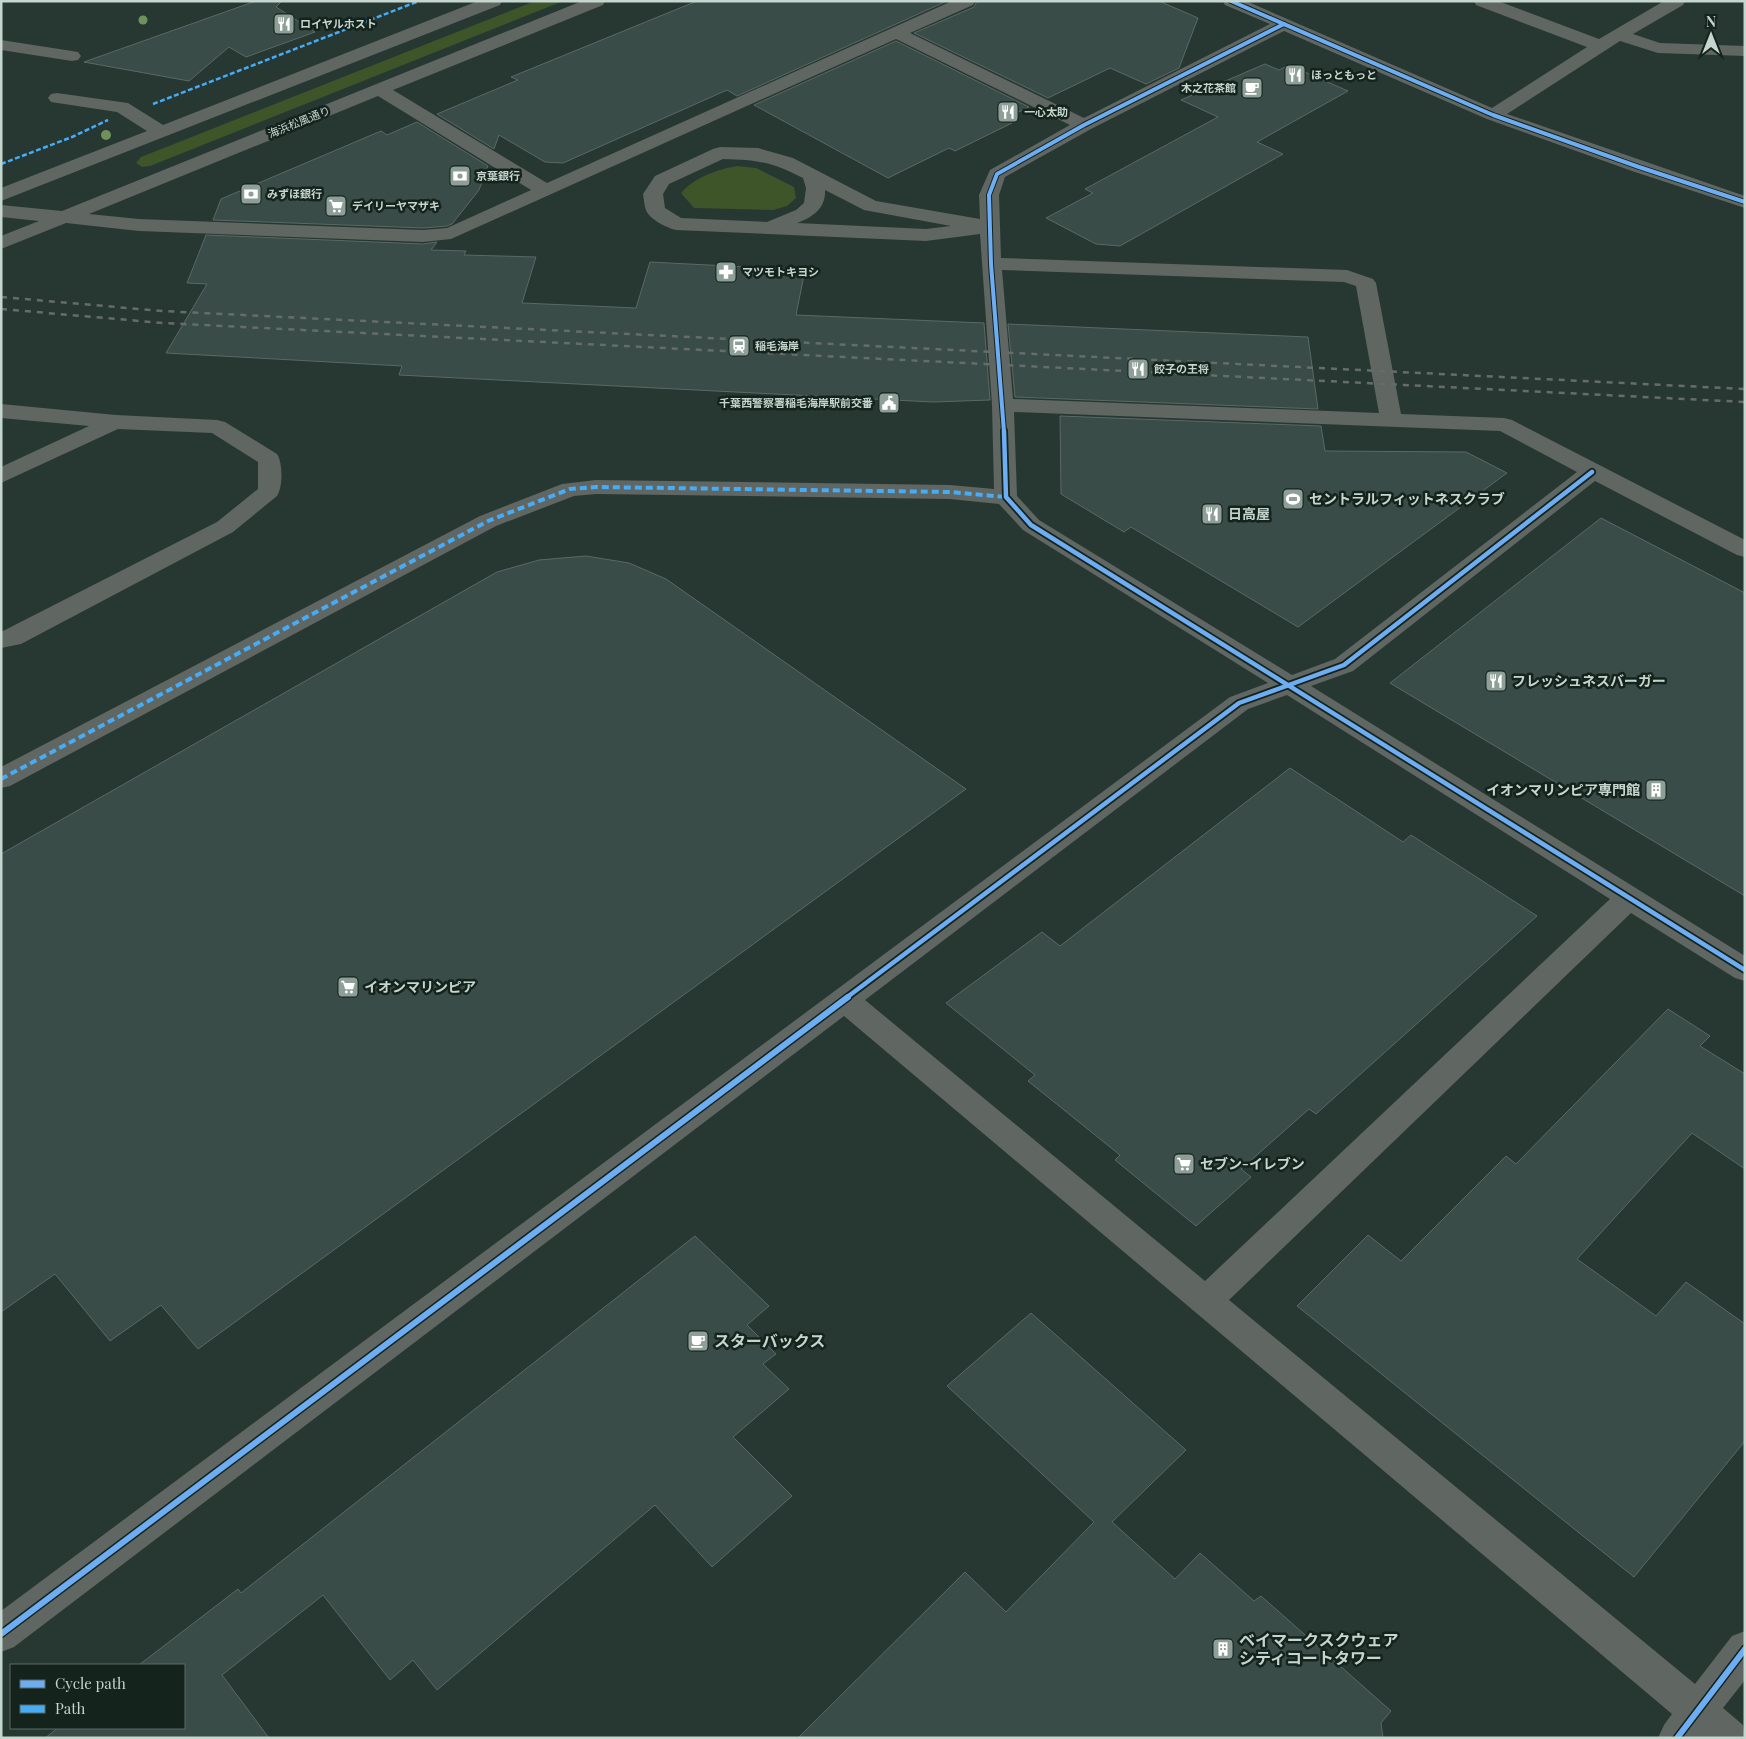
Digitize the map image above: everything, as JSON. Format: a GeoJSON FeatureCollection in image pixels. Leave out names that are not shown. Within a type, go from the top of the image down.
{"type":"FeatureCollection","features":[{"type":"Feature","properties":{"kind":"street"},"geometry":{"type":"LineString","coordinates":[[1,195],[162,132],[468,5],[494,1]]}},
{"type":"Feature","properties":{"kind":"street","name":"海浜松風通り"},"geometry":{"type":"LineString","coordinates":[[1,243],[596,1]]}},
{"type":"Feature","properties":{"kind":"street"},"geometry":{"type":"LineString","coordinates":[[1,211],[139,225],[423,236],[452,232],[967,1]]}},
{"type":"Feature","properties":{"kind":"street"},"geometry":{"type":"LineString","coordinates":[[1231,1],[1493,115],[1639,167],[1745,202]]}},
{"type":"Feature","properties":{"kind":"street"},"geometry":{"type":"LineString","coordinates":[[1482,1],[1600,46]]}},
{"type":"Feature","properties":{"kind":"street"},"geometry":{"type":"LineString","coordinates":[[1493,115],[1600,46],[1676,1]]}},
{"type":"Feature","properties":{"kind":"street"},"geometry":{"type":"LineString","coordinates":[[1284,24],[1084,125],[997,174],[989,195],[991,264],[1003,405],[1006,497],[1031,525],[1745,970]]}},
{"type":"Feature","properties":{"kind":"street"},"geometry":{"type":"LineString","coordinates":[[896,33],[1084,125]]}},
{"type":"Feature","properties":{"kind":"street"},"geometry":{"type":"LineString","coordinates":[[1618,35],[1658,48],[1745,51]]}},
{"type":"Feature","properties":{"kind":"street"},"geometry":{"type":"LineString","coordinates":[[1,45],[72,56]]}},
{"type":"Feature","properties":{"kind":"street"},"geometry":{"type":"LineString","coordinates":[[378,89],[545,190]]}},
{"type":"Feature","properties":{"kind":"street"},"geometry":{"type":"LineString","coordinates":[[57,98],[122,107],[162,132]]}},
{"type":"Feature","properties":{"kind":"street"},"geometry":{"type":"LineString","coordinates":[[720,153],[758,154],[786,162],[870,206],[990,227],[926,236],[676,224],[656,211],[653,194],[662,180],[720,153]]}},
{"type":"Feature","properties":{"kind":"street"},"geometry":{"type":"LineString","coordinates":[[768,228],[806,213],[814,206],[817,193],[812,176]]}},
{"type":"Feature","properties":{"kind":"street"},"geometry":{"type":"LineString","coordinates":[[991,264],[1347,276],[1366,283],[1391,420]]}},
{"type":"Feature","properties":{"kind":"street"},"geometry":{"type":"LineString","coordinates":[[1003,405],[1504,424],[1592,472],[1745,550]]}},
{"type":"Feature","properties":{"kind":"street"},"geometry":{"type":"LineString","coordinates":[[1,411],[116,422],[217,427],[269,460],[269,491],[225,527],[12,638],[1,640]]}},
{"type":"Feature","properties":{"kind":"street"},"geometry":{"type":"LineString","coordinates":[[1,476],[116,422]]}},
{"type":"Feature","properties":{"kind":"street"},"geometry":{"type":"LineString","coordinates":[[1,1634],[1239,703],[1344,665],[1592,472]]}},
{"type":"Feature","properties":{"kind":"street"},"geometry":{"type":"LineString","coordinates":[[1,779],[488,521],[570,489],[596,487],[950,492],[1006,497]]}},
{"type":"Feature","properties":{"kind":"street"},"geometry":{"type":"LineString","coordinates":[[1206,1301],[1628,898]]}},
{"type":"Feature","properties":{"kind":"street"},"geometry":{"type":"LineString","coordinates":[[845,1000],[1206,1301],[1687,1724],[1730,1738]]}},
{"type":"Feature","properties":{"kind":"street"},"geometry":{"type":"LineString","coordinates":[[1687,1724],[1745,1649]]}},
{"type":"Feature","properties":{"kind":"green space"},"geometry":{"type":"Polygon","coordinates":[[[535,1],[563,1],[150,166],[142,167],[136,163],[141,157],[535,1]]]}},
{"type":"Feature","properties":{"kind":"green space"},"geometry":{"type":"Polygon","coordinates":[[[737,166],[756,168],[794,187],[796,198],[787,206],[773,210],[694,208],[681,193],[692,183],[706,175],[737,166]]]}},
{"type":"Feature","properties":{"kind":"building"},"geometry":{"type":"Polygon","coordinates":[[[256,1],[282,1],[276,7],[315,32],[246,57],[229,47],[189,81],[84,62],[256,1]]]}},
{"type":"Feature","properties":{"kind":"building"},"geometry":{"type":"Polygon","coordinates":[[[697,1],[947,1],[737,96],[727,90],[563,163],[545,162],[499,135],[494,149],[437,114],[518,80],[511,77],[697,1]]]}},
{"type":"Feature","properties":{"kind":"building"},"geometry":{"type":"Polygon","coordinates":[[[977,1],[1159,1],[1198,18],[1179,68],[1146,84],[1110,68],[1048,98],[914,33],[974,7],[977,1]]]}},
{"type":"Feature","properties":{"kind":"building"},"geometry":{"type":"Polygon","coordinates":[[[896,41],[1029,107],[1004,119],[1012,123],[955,151],[949,148],[888,178],[754,105],[896,41]]]}},
{"type":"Feature","properties":{"kind":"building"},"geometry":{"type":"Polygon","coordinates":[[[1265,64],[1279,70],[1289,65],[1348,91],[1257,142],[1283,154],[1120,246],[1096,244],[1046,218],[1093,193],[1085,189],[1218,117],[1181,100],[1265,64]]]}},
{"type":"Feature","properties":{"kind":"building"},"geometry":{"type":"Polygon","coordinates":[[[417,122],[488,166],[479,190],[452,224],[423,228],[213,220],[221,199],[381,131],[387,135],[417,122]]]}},
{"type":"Feature","properties":{"kind":"building","name":"稲毛海岸"},"geometry":{"type":"Polygon","coordinates":[[[206,235],[423,244],[437,242],[431,250],[466,251],[464,255],[536,257],[522,303],[636,308],[650,262],[805,270],[796,315],[984,323],[990,400],[933,402],[399,375],[402,366],[166,353],[207,284],[187,283],[206,235]]]}},
{"type":"Feature","properties":{"kind":"building"},"geometry":{"type":"Polygon","coordinates":[[[1008,324],[1308,337],[1318,409],[1015,397],[1008,324]]]}},
{"type":"Feature","properties":{"kind":"building"},"geometry":{"type":"Polygon","coordinates":[[[1060,416],[1321,426],[1325,451],[1466,452],[1507,473],[1298,627],[1131,527],[1124,532],[1061,494],[1060,416]]]}},
{"type":"Feature","properties":{"kind":"building","name":"イオンマリンピア専門館"},"geometry":{"type":"Polygon","coordinates":[[[1601,518],[1745,593],[1745,896],[1390,683],[1601,518]]]}},
{"type":"Feature","properties":{"kind":"building","name":"イオンマリンピア"},"geometry":{"type":"Polygon","coordinates":[[[586,556],[629,563],[666,579],[966,789],[198,1349],[161,1305],[110,1341],[55,1274],[1,1312],[1,854],[497,572],[539,560],[586,556]]]}},
{"type":"Feature","properties":{"kind":"building"},"geometry":{"type":"Polygon","coordinates":[[[1290,768],[1403,842],[1411,835],[1537,916],[1316,1114],[1309,1109],[1241,1169],[1251,1177],[1196,1226],[1115,1160],[1120,1155],[1028,1081],[1035,1075],[946,1003],[1042,932],[1060,946],[1290,768]]]}},
{"type":"Feature","properties":{"kind":"building"},"geometry":{"type":"Polygon","coordinates":[[[1668,1009],[1710,1036],[1700,1046],[1745,1074],[1745,1169],[1692,1133],[1577,1259],[1656,1316],[1686,1282],[1745,1324],[1745,1441],[1634,1577],[1297,1306],[1368,1235],[1401,1261],[1506,1156],[1516,1164],[1668,1009]]]}},
{"type":"Feature","properties":{"kind":"building"},"geometry":{"type":"Polygon","coordinates":[[[695,1236],[769,1306],[747,1325],[776,1354],[763,1364],[789,1389],[733,1437],[792,1496],[712,1567],[655,1505],[437,1690],[413,1660],[390,1680],[323,1595],[222,1675],[269,1738],[45,1738],[57,1729],[185,1729],[185,1664],[140,1664],[238,1589],[241,1593],[695,1236]]]}},
{"type":"Feature","properties":{"kind":"building"},"geometry":{"type":"Polygon","coordinates":[[[1031,1313],[1186,1450],[1112,1522],[1175,1579],[1200,1553],[1254,1601],[1261,1596],[1391,1711],[1381,1723],[1383,1738],[798,1738],[965,1572],[1006,1612],[1094,1522],[947,1386],[1031,1313]]]}},
{"type":"Feature","properties":{"kind":"railway"},"geometry":{"type":"LineString","coordinates":[[1,297],[162,311],[1745,389]]}},
{"type":"Feature","properties":{"kind":"railway"},"geometry":{"type":"LineString","coordinates":[[1,309],[163,323],[1745,402]]}},
{"type":"Feature","properties":{"kind":"marked path"},"geometry":{"type":"LineString","coordinates":[[153,104],[419,1]]}},
{"type":"Feature","properties":{"kind":"marked path"},"geometry":{"type":"LineString","coordinates":[[1,164],[72,137],[108,120]]}},
{"type":"Feature","properties":{"kind":"marked path"},"geometry":{"type":"LineString","coordinates":[[1,779],[488,521],[570,489],[596,487],[950,492],[1006,497]]}},
{"type":"Feature","properties":{"kind":"cycle path"},"geometry":{"type":"LineString","coordinates":[[1231,1],[1493,115],[1639,167],[1745,202]]}},
{"type":"Feature","properties":{"kind":"cycle path"},"geometry":{"type":"LineString","coordinates":[[1284,24],[1084,125],[997,174],[989,195],[991,264],[1003,405],[1006,497],[1031,525],[1745,970]]}},
{"type":"Feature","properties":{"kind":"cycle path"},"geometry":{"type":"LineString","coordinates":[[1,1634],[1239,703],[1344,665],[1592,472]]}},
{"type":"Feature","properties":{"kind":"cycle path"},"geometry":{"type":"LineString","coordinates":[[1677,1738],[1745,1649]]}},
{"type":"Feature","properties":{"kind":"place","name":"ロイヤルホスト"},"geometry":{"type":"Point","coordinates":[284,24]}},
{"type":"Feature","properties":{"kind":"place","name":"ほっともっと"},"geometry":{"type":"Point","coordinates":[1295,75]}},
{"type":"Feature","properties":{"kind":"place","name":"木之花茶館"},"geometry":{"type":"Point","coordinates":[1252,88]}},
{"type":"Feature","properties":{"kind":"place","name":"一心太助"},"geometry":{"type":"Point","coordinates":[1008,112]}},
{"type":"Feature","properties":{"kind":"place","name":"京葉銀行"},"geometry":{"type":"Point","coordinates":[460,176]}},
{"type":"Feature","properties":{"kind":"place","name":"みずほ銀行"},"geometry":{"type":"Point","coordinates":[251,194]}},
{"type":"Feature","properties":{"kind":"place","name":"デイリーヤマザキ"},"geometry":{"type":"Point","coordinates":[336,206]}},
{"type":"Feature","properties":{"kind":"place","name":"マツモトキヨシ"},"geometry":{"type":"Point","coordinates":[726,272]}},
{"type":"Feature","properties":{"kind":"place","name":"稲毛海岸"},"geometry":{"type":"Point","coordinates":[739,346]}},
{"type":"Feature","properties":{"kind":"place","name":"餃子の王将"},"geometry":{"type":"Point","coordinates":[1138,369]}},
{"type":"Feature","properties":{"kind":"place","name":"千葉西警察署稲毛海岸駅前交番"},"geometry":{"type":"Point","coordinates":[889,403]}},
{"type":"Feature","properties":{"kind":"place","name":"セントラルフィットネスクラブ"},"geometry":{"type":"Point","coordinates":[1293,499]}},
{"type":"Feature","properties":{"kind":"place","name":"日高屋"},"geometry":{"type":"Point","coordinates":[1212,514]}},
{"type":"Feature","properties":{"kind":"place","name":"フレッシュネスバーガー"},"geometry":{"type":"Point","coordinates":[1496,681]}},
{"type":"Feature","properties":{"kind":"place","name":"イオンマリンピア専門館"},"geometry":{"type":"Point","coordinates":[1656,790]}},
{"type":"Feature","properties":{"kind":"place","name":"イオンマリンピア"},"geometry":{"type":"Point","coordinates":[348,987]}},
{"type":"Feature","properties":{"kind":"place","name":"セブン-イレブン"},"geometry":{"type":"Point","coordinates":[1184,1164]}},
{"type":"Feature","properties":{"kind":"place","name":"スターバックス"},"geometry":{"type":"Point","coordinates":[698,1341]}},
{"type":"Feature","properties":{"kind":"place","name":"ベイマークスクウェア シティコートタワー"},"geometry":{"type":"Point","coordinates":[1223,1649]}}]}
